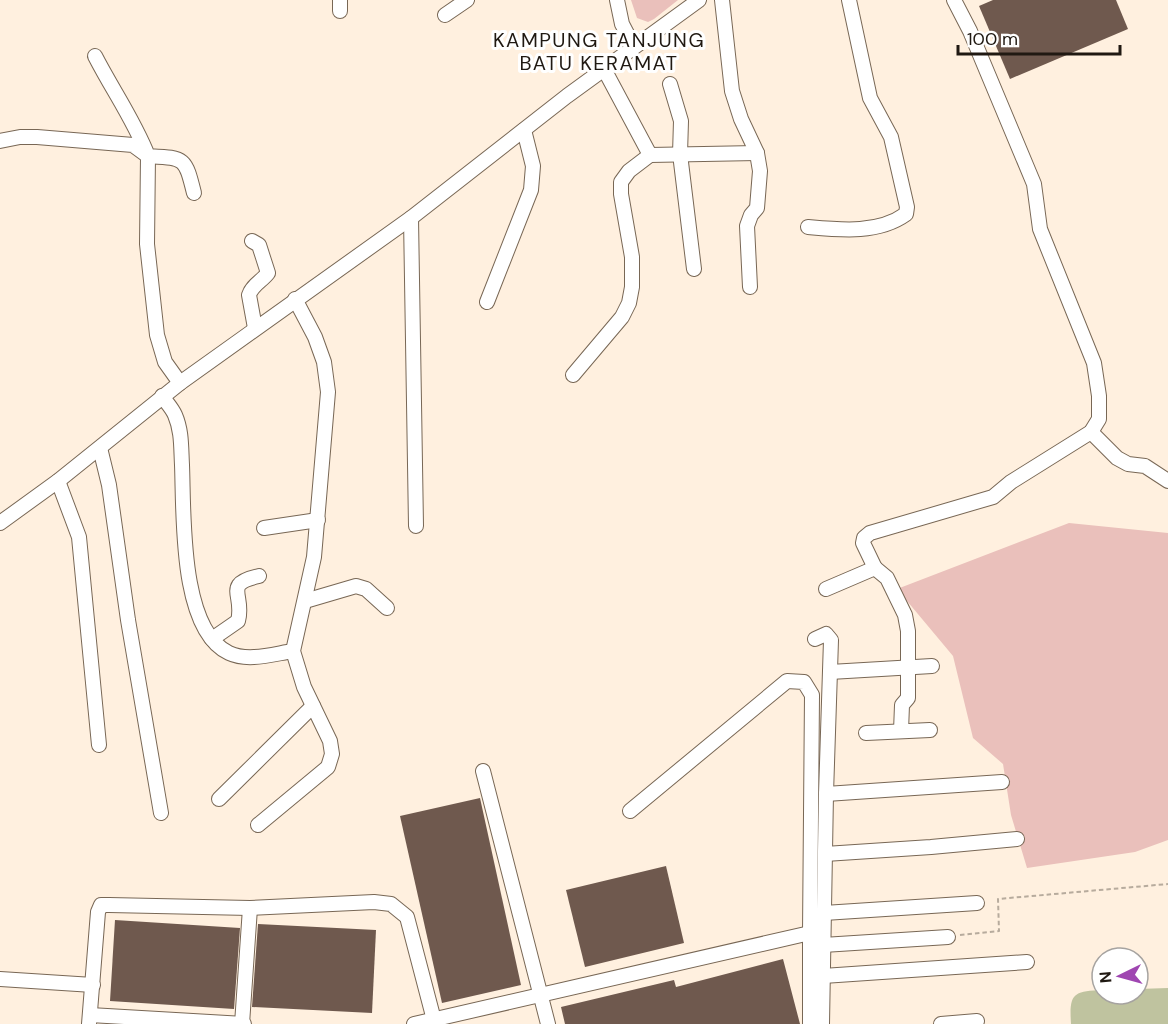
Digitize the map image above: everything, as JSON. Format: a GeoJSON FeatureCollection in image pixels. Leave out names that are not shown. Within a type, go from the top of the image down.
{"type":"FeatureCollection","features":[{"type":"Feature","properties":{"kind":"street"},"geometry":{"type":"LineString","coordinates":[[445,15],[467,0]]}},
{"type":"Feature","properties":{"kind":"street"},"geometry":{"type":"LineString","coordinates":[[616,0],[622,24],[634,47]]}},
{"type":"Feature","properties":{"kind":"street"},"geometry":{"type":"LineString","coordinates":[[0,523],[58,481],[162,396],[411,218],[604,69],[699,0]]}},
{"type":"Feature","properties":{"kind":"street"},"geometry":{"type":"LineString","coordinates":[[722,0],[732,91],[741,119],[757,153],[760,171],[757,208],[751,215],[747,226],[750,287]]}},
{"type":"Feature","properties":{"kind":"street"},"geometry":{"type":"LineString","coordinates":[[808,227],[846,230],[883,225],[906,214],[907,207],[891,137],[870,98],[849,0]]}},
{"type":"Feature","properties":{"kind":"street"},"geometry":{"type":"LineString","coordinates":[[901,731],[902,705],[908,698],[908,631],[905,615],[887,578],[875,567],[864,538],[870,533],[993,497],[1091,432],[1099,419],[1099,396],[1094,363],[1040,229],[1034,184],[970,31],[954,0]]}},
{"type":"Feature","properties":{"kind":"street"},"geometry":{"type":"LineString","coordinates":[[95,56],[137,128],[148,156],[147,244],[157,335],[165,362],[180,383]]}},
{"type":"Feature","properties":{"kind":"street"},"geometry":{"type":"LineString","coordinates":[[604,69],[650,154]]}},
{"type":"Feature","properties":{"kind":"street"},"geometry":{"type":"LineString","coordinates":[[670,84],[681,121],[680,154],[694,269]]}},
{"type":"Feature","properties":{"kind":"street"},"geometry":{"type":"LineString","coordinates":[[487,302],[531,190],[533,166],[524,130]]}},
{"type":"Feature","properties":{"kind":"street"},"geometry":{"type":"LineString","coordinates":[[0,141],[20,137],[37,137],[133,145],[148,156],[182,160],[188,169],[194,193]]}},
{"type":"Feature","properties":{"kind":"street"},"geometry":{"type":"LineString","coordinates":[[573,375],[622,317],[629,303],[632,287],[632,257],[621,182],[630,171],[650,154],[757,153]]}},
{"type":"Feature","properties":{"kind":"street"},"geometry":{"type":"LineString","coordinates":[[411,218],[416,526]]}},
{"type":"Feature","properties":{"kind":"street"},"geometry":{"type":"LineString","coordinates":[[252,241],[259,245],[268,273],[250,290],[255,328]]}},
{"type":"Feature","properties":{"kind":"street"},"geometry":{"type":"LineString","coordinates":[[258,825],[328,767],[332,754],[330,741],[304,687],[293,651],[314,556],[328,392],[324,362],[315,338],[295,299]]}},
{"type":"Feature","properties":{"kind":"street"},"geometry":{"type":"LineString","coordinates":[[162,396],[175,413],[181,437],[187,570],[203,627],[212,639],[230,654],[242,656],[293,651]]}},
{"type":"Feature","properties":{"kind":"street"},"geometry":{"type":"LineString","coordinates":[[1091,432],[1117,458],[1128,464],[1145,466],[1168,482]]}},
{"type":"Feature","properties":{"kind":"street"},"geometry":{"type":"LineString","coordinates":[[100,448],[109,485],[128,620],[161,813]]}},
{"type":"Feature","properties":{"kind":"street"},"geometry":{"type":"LineString","coordinates":[[58,481],[79,537],[99,745]]}},
{"type":"Feature","properties":{"kind":"street"},"geometry":{"type":"LineString","coordinates":[[264,528],[318,520]]}},
{"type":"Feature","properties":{"kind":"street"},"geometry":{"type":"LineString","coordinates":[[826,589],[875,567]]}},
{"type":"Feature","properties":{"kind":"street"},"geometry":{"type":"LineString","coordinates":[[212,639],[238,621],[239,583],[244,579],[259,576]]}},
{"type":"Feature","properties":{"kind":"street"},"geometry":{"type":"LineString","coordinates":[[304,601],[356,586],[366,589],[387,608]]}},
{"type":"Feature","properties":{"kind":"street"},"geometry":{"type":"LineString","coordinates":[[815,639],[826,634],[831,640],[822,1024]]}},
{"type":"Feature","properties":{"kind":"street"},"geometry":{"type":"LineString","coordinates":[[830,672],[932,666]]}},
{"type":"Feature","properties":{"kind":"street"},"geometry":{"type":"LineString","coordinates":[[630,811],[787,681],[804,682],[812,695],[810,1024]]}},
{"type":"Feature","properties":{"kind":"street"},"geometry":{"type":"LineString","coordinates":[[219,799],[313,706]]}},
{"type":"Feature","properties":{"kind":"street"},"geometry":{"type":"LineString","coordinates":[[866,733],[930,730]]}},
{"type":"Feature","properties":{"kind":"street"},"geometry":{"type":"LineString","coordinates":[[483,771],[548,1024]]}},
{"type":"Feature","properties":{"kind":"street"},"geometry":{"type":"LineString","coordinates":[[826,794],[1002,783]]}},
{"type":"Feature","properties":{"kind":"street"},"geometry":{"type":"LineString","coordinates":[[825,854],[931,848],[1017,839]]}},
{"type":"Feature","properties":{"kind":"street"},"geometry":{"type":"LineString","coordinates":[[250,908],[243,1024],[90,1020],[98,912],[101,905],[250,908],[374,902],[391,904],[407,917],[434,1020]]}},
{"type":"Feature","properties":{"kind":"street"},"geometry":{"type":"LineString","coordinates":[[824,914],[977,903]]}},
{"type":"Feature","properties":{"kind":"street"},"geometry":{"type":"LineString","coordinates":[[414,1024],[810,933]]}},
{"type":"Feature","properties":{"kind":"street"},"geometry":{"type":"LineString","coordinates":[[823,945],[948,937]]}},
{"type":"Feature","properties":{"kind":"street"},"geometry":{"type":"LineString","coordinates":[[823,976],[1027,962]]}},
{"type":"Feature","properties":{"kind":"street"},"geometry":{"type":"LineString","coordinates":[[0,979],[93,985]]}},
{"type":"Feature","properties":{"kind":"street"},"geometry":{"type":"LineString","coordinates":[[941,1024],[977,1021]]}},
{"type":"Feature","properties":{"kind":"path"},"geometry":{"type":"LineString","coordinates":[[948,937],[999,931],[998,899],[1168,884]]}},
{"type":"Feature","properties":{"kind":"shaded area"},"geometry":{"type":"Polygon","coordinates":[[[631,0],[678,0],[648,22],[637,18],[631,0]]]}},
{"type":"Feature","properties":{"kind":"shaded area"},"geometry":{"type":"Polygon","coordinates":[[[1069,523],[1168,533],[1168,840],[1135,852],[1027,868],[1011,815],[1003,764],[973,738],[953,656],[897,589],[1069,523]]]}},
{"type":"Feature","properties":{"kind":"shaded area"},"geometry":{"type":"Polygon","coordinates":[[[1168,988],[1168,1024],[1071,1024],[1072,1000],[1079,993],[1090,991],[1090,1006],[1150,1006],[1150,989],[1168,988]]]}},
{"type":"Feature","properties":{"kind":"building"},"geometry":{"type":"Polygon","coordinates":[[[993,0],[1116,0],[1128,29],[1010,79],[979,6],[993,0]]]}},
{"type":"Feature","properties":{"kind":"building"},"geometry":{"type":"Polygon","coordinates":[[[480,798],[521,985],[442,1003],[400,816],[480,798]]]}},
{"type":"Feature","properties":{"kind":"building"},"geometry":{"type":"Polygon","coordinates":[[[666,866],[684,943],[585,967],[566,890],[666,866]]]}},
{"type":"Feature","properties":{"kind":"building"},"geometry":{"type":"Polygon","coordinates":[[[115,920],[240,928],[234,1009],[110,1001],[115,920]]]}},
{"type":"Feature","properties":{"kind":"building"},"geometry":{"type":"Polygon","coordinates":[[[258,924],[376,930],[372,1013],[252,1007],[258,924]]]}},
{"type":"Feature","properties":{"kind":"building"},"geometry":{"type":"Polygon","coordinates":[[[783,959],[800,1024],[565,1024],[561,1007],[674,980],[676,987],[783,959]]]}},
{"type":"Feature","properties":{"kind":"district","name":"KAMPUNG TANJUNG BATU KERAMAT"},"geometry":{"type":"Point","coordinates":[599,52]}}]}
